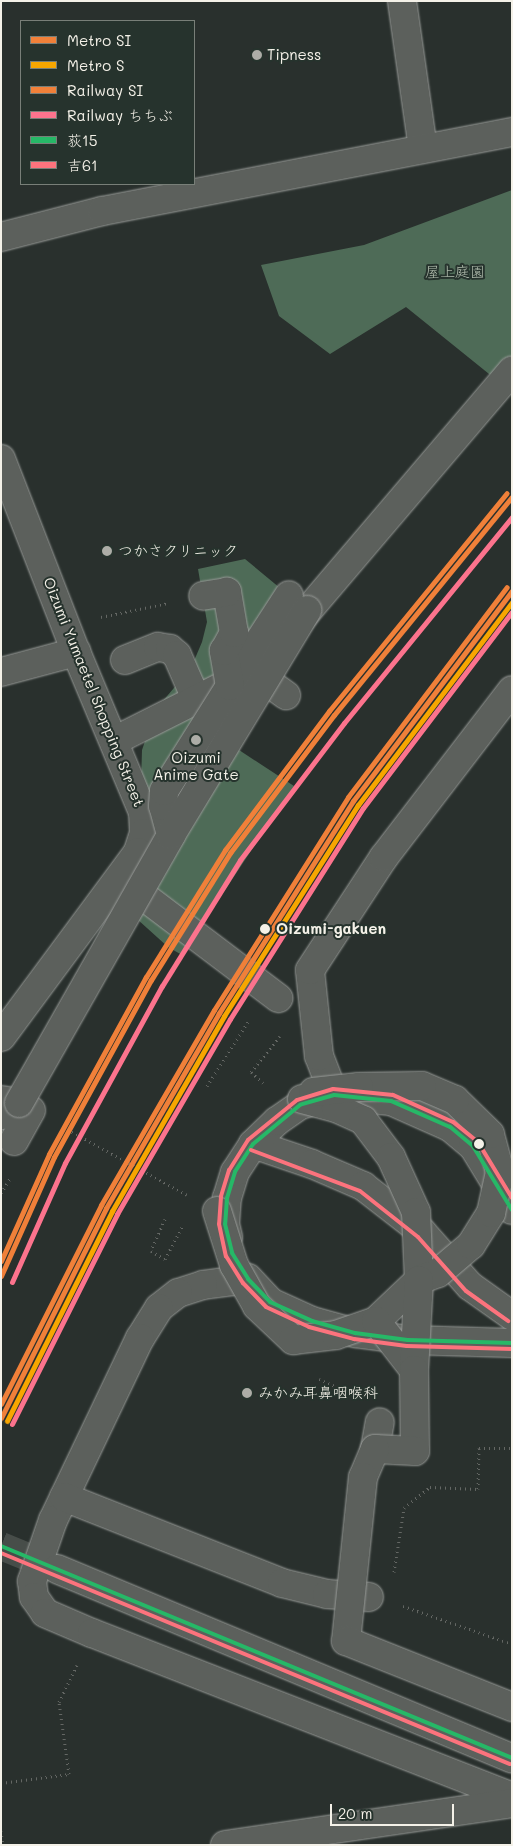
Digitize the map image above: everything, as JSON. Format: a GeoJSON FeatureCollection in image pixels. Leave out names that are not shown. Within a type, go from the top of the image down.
{"type":"FeatureCollection","features":[{"type":"Feature","properties":{"kind":"street"},"geometry":{"type":"LineString","coordinates":[[402,1],[423,149]]}},
{"type":"Feature","properties":{"kind":"street"},"geometry":{"type":"LineString","coordinates":[[1,237],[102,212],[512,132]]}},
{"type":"Feature","properties":{"kind":"street"},"geometry":{"type":"LineString","coordinates":[[114,741],[226,687],[276,648],[512,370]]}},
{"type":"Feature","properties":{"kind":"street","name":"Oizumi Yumaetel Shopping Street"},"geometry":{"type":"LineString","coordinates":[[1,459],[76,652],[143,812],[144,833],[138,852],[1,1037]]}},
{"type":"Feature","properties":{"kind":"street"},"geometry":{"type":"LineString","coordinates":[[203,596],[227,592],[234,633],[224,651],[230,686]]}},
{"type":"Feature","properties":{"kind":"street"},"geometry":{"type":"LineString","coordinates":[[14,1141],[13,1107],[170,835],[275,688],[298,602],[230,686],[164,791],[163,806],[170,835]]}},
{"type":"Feature","properties":{"kind":"street"},"geometry":{"type":"LineString","coordinates":[[125,660],[158,647],[170,650],[177,656],[197,701]]}},
{"type":"Feature","properties":{"kind":"street"},"geometry":{"type":"LineString","coordinates":[[1,672],[76,652]]}},
{"type":"Feature","properties":{"kind":"street"},"geometry":{"type":"LineString","coordinates":[[316,1095],[319,1056],[310,970],[384,857],[512,690]]}},
{"type":"Feature","properties":{"kind":"street"},"geometry":{"type":"LineString","coordinates":[[138,892],[273,994]]}},
{"type":"Feature","properties":{"kind":"street"},"geometry":{"type":"LineString","coordinates":[[207,1206],[234,1265],[257,1306],[293,1340],[336,1335],[376,1321],[419,1280],[438,1273],[471,1245],[505,1188],[490,1134],[455,1100],[422,1086],[359,1087],[316,1095],[277,1121],[253,1144],[235,1172],[227,1198],[225,1224],[232,1253],[248,1279],[270,1302],[312,1321],[355,1333],[408,1340],[512,1343]]}},
{"type":"Feature","properties":{"kind":"street"},"geometry":{"type":"LineString","coordinates":[[316,1095],[391,1101],[450,1127],[473,1146],[512,1210]]}},
{"type":"Feature","properties":{"kind":"street"},"geometry":{"type":"LineString","coordinates":[[316,1095],[336,1108],[363,1120],[391,1157],[416,1212],[419,1280],[414,1370],[415,1451],[375,1449]]}},
{"type":"Feature","properties":{"kind":"street"},"geometry":{"type":"LineString","coordinates":[[253,1144],[312,1164],[363,1186],[422,1232],[470,1286],[512,1316]]}},
{"type":"Feature","properties":{"kind":"street"},"geometry":{"type":"LineString","coordinates":[[248,1279],[203,1285],[178,1293],[159,1308],[140,1338],[64,1497],[32,1581],[34,1597],[45,1613],[512,1797]]}},
{"type":"Feature","properties":{"kind":"street"},"geometry":{"type":"LineString","coordinates":[[376,1321],[414,1370]]}},
{"type":"Feature","properties":{"kind":"street"},"geometry":{"type":"LineString","coordinates":[[380,1422],[375,1449],[363,1476],[346,1641],[512,1707]]}},
{"type":"Feature","properties":{"kind":"street"},"geometry":{"type":"LineString","coordinates":[[64,1497],[282,1583],[328,1594],[369,1597]]}},
{"type":"Feature","properties":{"kind":"street"},"geometry":{"type":"LineString","coordinates":[[57,1569],[512,1758]]}},
{"type":"Feature","properties":{"kind":"street"},"geometry":{"type":"LineString","coordinates":[[225,1845],[512,1803]]}},
{"type":"Feature","properties":{"kind":"path"},"geometry":{"type":"LineString","coordinates":[[107,616],[203,596]]}},
{"type":"Feature","properties":{"kind":"path"},"geometry":{"type":"LineString","coordinates":[[207,1086],[273,994],[288,1025],[251,1072],[263,1083]]}},
{"type":"Feature","properties":{"kind":"path"},"geometry":{"type":"LineString","coordinates":[[13,1107],[207,1206],[164,1259],[151,1251],[165,1219]]}},
{"type":"Feature","properties":{"kind":"path"},"geometry":{"type":"LineString","coordinates":[[392,1583],[404,1508],[430,1487],[478,1489],[479,1448],[512,1448]]}},
{"type":"Feature","properties":{"kind":"path"},"geometry":{"type":"LineString","coordinates":[[398,1604],[512,1644]]}},
{"type":"Feature","properties":{"kind":"path"},"geometry":{"type":"LineString","coordinates":[[1,1784],[69,1774],[59,1702],[92,1632]]}},
{"type":"Feature","properties":{"kind":"path"},"geometry":{"type":"LineString","coordinates":[[1,1831],[3,1845]]}},
{"type":"Feature","properties":{"kind":"green space","name":"屋上庭園"},"geometry":{"type":"Polygon","coordinates":[[[512,190],[512,368],[499,382],[406,307],[330,354],[279,316],[261,265],[364,245],[512,190]]]}},
{"type":"Feature","properties":{"kind":"green space"},"geometry":{"type":"Polygon","coordinates":[[[245,559],[315,617],[239,750],[294,786],[182,955],[168,947],[137,919],[142,750],[156,709],[191,668],[202,642],[207,622],[198,569],[245,559]]]}},
{"type":"Feature","properties":{"kind":"tunnel"},"geometry":{"type":"LineString","coordinates":[[1,1546],[57,1569]]}},
{"type":"Feature","properties":{"kind":"metro line","name":"SI"},"geometry":{"type":"LineString","coordinates":[[1,1276],[54,1157],[151,980],[230,853],[334,715],[512,497]]}},
{"type":"Feature","properties":{"kind":"metro line","name":"SI"},"geometry":{"type":"LineString","coordinates":[[1,1418],[106,1208],[219,1013],[353,801],[512,591]]}},
{"type":"Feature","properties":{"kind":"metro line","name":"S"},"geometry":{"type":"LineString","coordinates":[[7,1421],[112,1211],[224,1016],[358,805],[512,602]]}},
{"type":"Feature","properties":{"kind":"rail line","name":"SI"},"geometry":{"type":"LineString","coordinates":[[1,1261],[49,1154],[146,977],[225,850],[329,711],[507,493]]}},
{"type":"Feature","properties":{"kind":"rail line","name":"ちちぶ"},"geometry":{"type":"LineString","coordinates":[[12,1282],[65,1163],[162,986],[240,860],[344,723],[512,517]]}},
{"type":"Feature","properties":{"kind":"rail line","name":"SI"},"geometry":{"type":"LineString","coordinates":[[1,1404],[101,1205],[214,1010],[348,797],[507,587]]}},
{"type":"Feature","properties":{"kind":"rail line","name":"ちちぶ"},"geometry":{"type":"LineString","coordinates":[[12,1424],[117,1214],[230,1019],[363,808],[512,612]]}},
{"type":"Feature","properties":{"kind":"transit line","name":"吉61"},"geometry":{"type":"LineString","coordinates":[[512,1198],[478,1142],[453,1122],[393,1095],[333,1089],[297,1100],[248,1140],[229,1170],[221,1197],[219,1224],[226,1256],[243,1283],[266,1307],[309,1327],[354,1339],[407,1346],[512,1349]]}},
{"type":"Feature","properties":{"kind":"transit line","name":"荻15"},"geometry":{"type":"LineString","coordinates":[[512,1210],[473,1146],[450,1127],[391,1101],[334,1095],[300,1105],[253,1144],[235,1172],[227,1198],[225,1224],[232,1253],[248,1279],[270,1302],[312,1321],[355,1333],[408,1340],[512,1343]]}},
{"type":"Feature","properties":{"kind":"transit line","name":"吉61"},"geometry":{"type":"LineString","coordinates":[[251,1150],[360,1191],[418,1237],[466,1291],[508,1321]]}},
{"type":"Feature","properties":{"kind":"transit line","name":"荻15"},"geometry":{"type":"LineString","coordinates":[[1,1546],[512,1758]]}},
{"type":"Feature","properties":{"kind":"transit line","name":"吉61"},"geometry":{"type":"LineString","coordinates":[[1,1553],[510,1764]]}},
{"type":"Feature","properties":{"kind":"place","name":"Tipness"},"geometry":{"type":"Point","coordinates":[257,55]}},
{"type":"Feature","properties":{"kind":"place","name":"つかさクリニック"},"geometry":{"type":"Point","coordinates":[107,551]}},
{"type":"Feature","properties":{"kind":"place","name":"Oizumi Anime Gate"},"geometry":{"type":"Point","coordinates":[196,740]}},
{"type":"Feature","properties":{"kind":"place","name":"Oizumi-gakuen"},"geometry":{"type":"Point","coordinates":[265,929]}},
{"type":"Feature","properties":{"kind":"place","name":"みかみ耳鼻咽喉科"},"geometry":{"type":"Point","coordinates":[247,1393]}}]}
